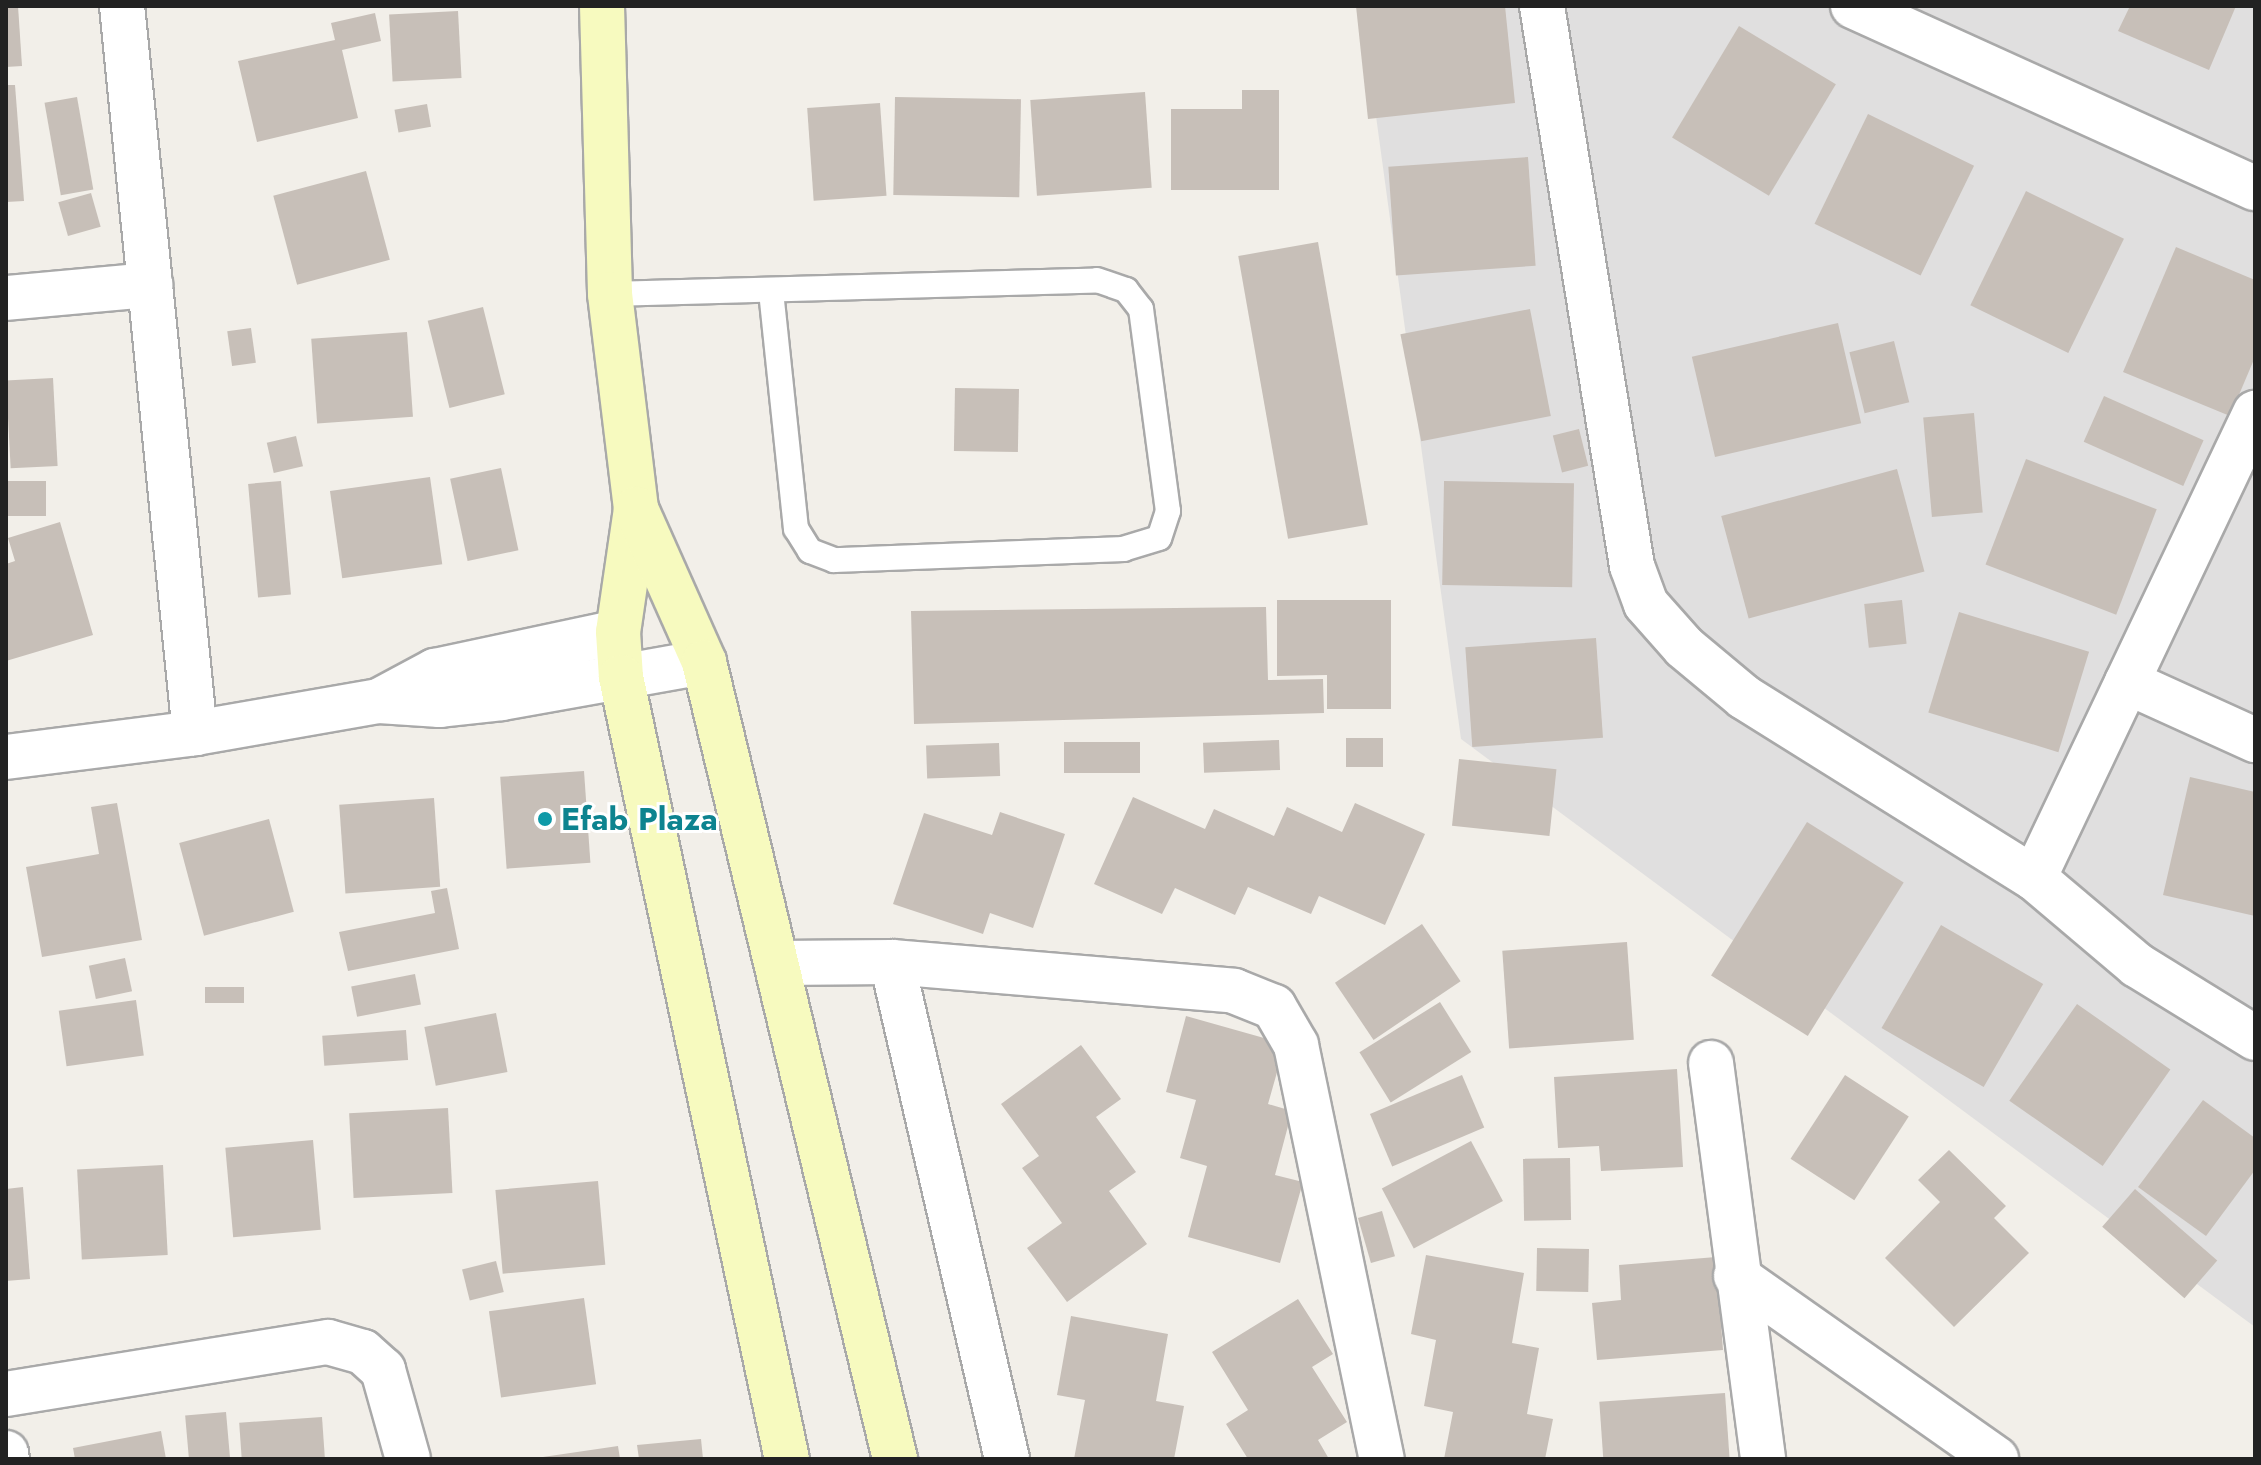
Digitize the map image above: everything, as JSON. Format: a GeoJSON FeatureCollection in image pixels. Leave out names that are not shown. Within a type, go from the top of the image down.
{"type":"FeatureCollection","features":[{"type":"Feature","properties":{"kind":"street"},"geometry":{"type":"LineString","coordinates":[[122,6],[195,733]]}},
{"type":"Feature","properties":{"kind":"street"},"geometry":{"type":"LineString","coordinates":[[602,6],[610,294],[636,509],[618,632],[621,677],[787,1459]]}},
{"type":"Feature","properties":{"kind":"street"},"geometry":{"type":"LineString","coordinates":[[1542,6],[1632,566],[1646,604],[1684,647],[1744,697],[2034,878],[2137,965],[2255,1038]]}},
{"type":"Feature","properties":{"kind":"street"},"geometry":{"type":"LineString","coordinates":[[1853,6],[2255,188]]}},
{"type":"Feature","properties":{"kind":"street"},"geometry":{"type":"LineString","coordinates":[[6,298],[150,285]]}},
{"type":"Feature","properties":{"kind":"street"},"geometry":{"type":"LineString","coordinates":[[2034,878],[2255,413]]}},
{"type":"Feature","properties":{"kind":"street"},"geometry":{"type":"LineString","coordinates":[[636,509],[704,662],[895,1459]]}},
{"type":"Feature","properties":{"kind":"street"},"geometry":{"type":"LineString","coordinates":[[379,701],[435,671],[618,632]]}},
{"type":"Feature","properties":{"kind":"street"},"geometry":{"type":"LineString","coordinates":[[6,757],[195,733],[379,701],[440,705],[704,662]]}},
{"type":"Feature","properties":{"kind":"street"},"geometry":{"type":"LineString","coordinates":[[2127,682],[2255,740]]}},
{"type":"Feature","properties":{"kind":"street"},"geometry":{"type":"LineString","coordinates":[[778,963],[892,962],[1234,991],[1274,1007],[1296,1045],[1382,1459]]}},
{"type":"Feature","properties":{"kind":"street"},"geometry":{"type":"LineString","coordinates":[[892,962],[1007,1459]]}},
{"type":"Feature","properties":{"kind":"street"},"geometry":{"type":"LineString","coordinates":[[1711,1063],[1736,1276],[1763,1459]]}},
{"type":"Feature","properties":{"kind":"street"},"geometry":{"type":"LineString","coordinates":[[1736,1276],[1996,1459]]}},
{"type":"Feature","properties":{"kind":"street"},"geometry":{"type":"LineString","coordinates":[[6,1394],[328,1342],[363,1352],[383,1370],[408,1459]]}},
{"type":"Feature","properties":{"kind":"lane"},"geometry":{"type":"LineString","coordinates":[[610,294],[1097,280],[1126,290],[1141,309],[1166,495],[1168,511],[1159,538],[1124,549],[834,560],[810,551],[796,529],[771,290]]}},
{"type":"Feature","properties":{"kind":"shaded area"},"geometry":{"type":"Polygon","coordinates":[[[1361,6],[2255,6],[2255,1327],[1461,739],[1361,6]]]}},
{"type":"Feature","properties":{"kind":"building"},"geometry":{"type":"Polygon","coordinates":[[[6,6],[18,6],[22,66],[6,67],[6,6]]]}},
{"type":"Feature","properties":{"kind":"building"},"geometry":{"type":"Polygon","coordinates":[[[1356,6],[1505,6],[1515,103],[1368,119],[1356,6]]]}},
{"type":"Feature","properties":{"kind":"building"},"geometry":{"type":"Polygon","coordinates":[[[2130,6],[2236,6],[2209,70],[2118,31],[2130,6]]]}},
{"type":"Feature","properties":{"kind":"building"},"geometry":{"type":"Polygon","coordinates":[[[458,11],[462,78],[393,82],[389,15],[458,11]]]}},
{"type":"Feature","properties":{"kind":"building"},"geometry":{"type":"Polygon","coordinates":[[[375,13],[381,41],[342,50],[358,118],[257,142],[238,61],[335,40],[331,23],[375,13]]]}},
{"type":"Feature","properties":{"kind":"building"},"geometry":{"type":"Polygon","coordinates":[[[1739,26],[1836,84],[1769,196],[1672,137],[1739,26]]]}},
{"type":"Feature","properties":{"kind":"building"},"geometry":{"type":"Polygon","coordinates":[[[6,85],[15,85],[24,201],[6,202],[6,85]]]}},
{"type":"Feature","properties":{"kind":"building"},"geometry":{"type":"Polygon","coordinates":[[[1242,90],[1279,90],[1279,190],[1171,190],[1171,109],[1242,109],[1242,90]]]}},
{"type":"Feature","properties":{"kind":"building"},"geometry":{"type":"Polygon","coordinates":[[[1145,92],[1152,188],[1037,196],[1030,100],[1145,92]]]}},
{"type":"Feature","properties":{"kind":"building"},"geometry":{"type":"Polygon","coordinates":[[[77,97],[93,190],[61,195],[45,103],[77,97]]]}},
{"type":"Feature","properties":{"kind":"building"},"geometry":{"type":"Polygon","coordinates":[[[895,97],[1021,99],[1019,197],[893,195],[895,97]]]}},
{"type":"Feature","properties":{"kind":"building"},"geometry":{"type":"Polygon","coordinates":[[[880,103],[886,196],[814,201],[807,108],[880,103]]]}},
{"type":"Feature","properties":{"kind":"building"},"geometry":{"type":"Polygon","coordinates":[[[427,104],[431,127],[398,132],[395,110],[427,104]]]}},
{"type":"Feature","properties":{"kind":"building"},"geometry":{"type":"Polygon","coordinates":[[[1868,114],[1974,166],[1921,275],[1815,224],[1868,114]]]}},
{"type":"Feature","properties":{"kind":"building"},"geometry":{"type":"Polygon","coordinates":[[[1528,157],[1536,266],[1396,276],[1388,167],[1528,157]]]}},
{"type":"Feature","properties":{"kind":"building"},"geometry":{"type":"Polygon","coordinates":[[[366,171],[390,260],[297,285],[273,196],[366,171]]]}},
{"type":"Feature","properties":{"kind":"building"},"geometry":{"type":"Polygon","coordinates":[[[2026,191],[2124,239],[2068,353],[1970,305],[2026,191]]]}},
{"type":"Feature","properties":{"kind":"building"},"geometry":{"type":"Polygon","coordinates":[[[91,193],[101,227],[68,236],[58,202],[91,193]]]}},
{"type":"Feature","properties":{"kind":"building"},"geometry":{"type":"Polygon","coordinates":[[[1318,242],[1368,525],[1288,539],[1238,256],[1318,242]]]}},
{"type":"Feature","properties":{"kind":"building"},"geometry":{"type":"Polygon","coordinates":[[[2176,247],[2255,280],[2255,357],[2230,416],[2123,372],[2176,247]]]}},
{"type":"Feature","properties":{"kind":"building"},"geometry":{"type":"Polygon","coordinates":[[[483,307],[505,394],[449,408],[428,321],[483,307]]]}},
{"type":"Feature","properties":{"kind":"building"},"geometry":{"type":"Polygon","coordinates":[[[1530,309],[1551,416],[1421,441],[1400,334],[1530,309]]]}},
{"type":"Feature","properties":{"kind":"building"},"geometry":{"type":"Polygon","coordinates":[[[1838,323],[1861,423],[1715,457],[1692,357],[1838,323]]]}},
{"type":"Feature","properties":{"kind":"building"},"geometry":{"type":"Polygon","coordinates":[[[251,328],[256,363],[232,366],[227,331],[251,328]]]}},
{"type":"Feature","properties":{"kind":"building"},"geometry":{"type":"Polygon","coordinates":[[[407,332],[413,417],[317,423],[311,339],[407,332]]]}},
{"type":"Feature","properties":{"kind":"building"},"geometry":{"type":"Polygon","coordinates":[[[1894,341],[1909,402],[1865,413],[1849,352],[1894,341]]]}},
{"type":"Feature","properties":{"kind":"building"},"geometry":{"type":"Polygon","coordinates":[[[53,378],[58,466],[11,468],[6,380],[53,378]]]}},
{"type":"Feature","properties":{"kind":"building"},"geometry":{"type":"Polygon","coordinates":[[[955,388],[1019,389],[1018,452],[954,451],[955,388]]]}},
{"type":"Feature","properties":{"kind":"building"},"geometry":{"type":"Polygon","coordinates":[[[2104,396],[2204,440],[2183,486],[2084,442],[2104,396]]]}},
{"type":"Feature","properties":{"kind":"building"},"geometry":{"type":"Polygon","coordinates":[[[1974,413],[1983,513],[1932,517],[1923,417],[1974,413]]]}},
{"type":"Feature","properties":{"kind":"building"},"geometry":{"type":"Polygon","coordinates":[[[1579,429],[1588,466],[1562,472],[1553,436],[1579,429]]]}},
{"type":"Feature","properties":{"kind":"building"},"geometry":{"type":"Polygon","coordinates":[[[296,436],[303,466],[274,473],[267,443],[296,436]]]}},
{"type":"Feature","properties":{"kind":"building"},"geometry":{"type":"Polygon","coordinates":[[[2026,459],[2157,509],[2116,615],[1986,564],[2026,459]]]}},
{"type":"Feature","properties":{"kind":"building"},"geometry":{"type":"Polygon","coordinates":[[[501,468],[518,550],[468,561],[450,479],[501,468]]]}},
{"type":"Feature","properties":{"kind":"building"},"geometry":{"type":"Polygon","coordinates":[[[1897,469],[1924,571],[1749,618],[1721,516],[1897,469]]]}},
{"type":"Feature","properties":{"kind":"building"},"geometry":{"type":"Polygon","coordinates":[[[430,477],[442,564],[342,578],[330,491],[430,477]]]}},
{"type":"Feature","properties":{"kind":"building"},"geometry":{"type":"Polygon","coordinates":[[[6,481],[46,481],[46,516],[6,516],[6,481]]]}},
{"type":"Feature","properties":{"kind":"building"},"geometry":{"type":"Polygon","coordinates":[[[281,481],[291,595],[258,597],[248,484],[281,481]]]}},
{"type":"Feature","properties":{"kind":"building"},"geometry":{"type":"Polygon","coordinates":[[[1444,481],[1574,483],[1572,587],[1442,585],[1444,481]]]}},
{"type":"Feature","properties":{"kind":"building"},"geometry":{"type":"Polygon","coordinates":[[[60,522],[93,635],[6,661],[6,564],[15,561],[8,538],[60,522]]]}},
{"type":"Feature","properties":{"kind":"building"},"geometry":{"type":"Polygon","coordinates":[[[1277,600],[1391,600],[1391,709],[1327,709],[1327,675],[1277,676],[1277,600]]]}},
{"type":"Feature","properties":{"kind":"building"},"geometry":{"type":"Polygon","coordinates":[[[1902,600],[1907,644],[1869,648],[1864,604],[1902,600]]]}},
{"type":"Feature","properties":{"kind":"building"},"geometry":{"type":"Polygon","coordinates":[[[1266,607],[1268,680],[1323,679],[1324,713],[914,724],[911,611],[1266,607]]]}},
{"type":"Feature","properties":{"kind":"building"},"geometry":{"type":"Polygon","coordinates":[[[1959,612],[2089,652],[2058,752],[1928,712],[1959,612]]]}},
{"type":"Feature","properties":{"kind":"building"},"geometry":{"type":"Polygon","coordinates":[[[1596,638],[1603,738],[1472,747],[1465,647],[1596,638]]]}},
{"type":"Feature","properties":{"kind":"building"},"geometry":{"type":"Polygon","coordinates":[[[1346,738],[1383,738],[1383,767],[1346,767],[1346,738]]]}},
{"type":"Feature","properties":{"kind":"building"},"geometry":{"type":"Polygon","coordinates":[[[1279,740],[1280,770],[1204,773],[1203,743],[1279,740]]]}},
{"type":"Feature","properties":{"kind":"building"},"geometry":{"type":"Polygon","coordinates":[[[1064,742],[1140,742],[1140,773],[1064,773],[1064,742]]]}},
{"type":"Feature","properties":{"kind":"building"},"geometry":{"type":"Polygon","coordinates":[[[999,743],[1000,776],[927,779],[926,746],[999,743]]]}},
{"type":"Feature","properties":{"kind":"building"},"geometry":{"type":"Polygon","coordinates":[[[1459,759],[1556,769],[1549,836],[1452,826],[1459,759]]]}},
{"type":"Feature","properties":{"kind":"building","name":"Efab Plaza"},"geometry":{"type":"Polygon","coordinates":[[[584,771],[590,863],[507,869],[500,777],[584,771]]]}},
{"type":"Feature","properties":{"kind":"building"},"geometry":{"type":"Polygon","coordinates":[[[2190,777],[2255,792],[2255,916],[2163,895],[2190,777]]]}},
{"type":"Feature","properties":{"kind":"building"},"geometry":{"type":"Polygon","coordinates":[[[1133,797],[1205,829],[1214,809],[1274,836],[1287,807],[1342,832],[1355,803],[1425,834],[1385,925],[1319,896],[1311,914],[1248,887],[1235,915],[1175,888],[1162,914],[1094,884],[1133,797]]]}},
{"type":"Feature","properties":{"kind":"building"},"geometry":{"type":"Polygon","coordinates":[[[434,798],[440,887],[345,893],[339,805],[434,798]]]}},
{"type":"Feature","properties":{"kind":"building"},"geometry":{"type":"Polygon","coordinates":[[[117,803],[142,940],[42,957],[26,867],[99,854],[91,807],[117,803]]]}},
{"type":"Feature","properties":{"kind":"building"},"geometry":{"type":"Polygon","coordinates":[[[1000,812],[1065,834],[1033,928],[990,913],[983,934],[893,904],[924,813],[992,835],[1000,812]]]}},
{"type":"Feature","properties":{"kind":"building"},"geometry":{"type":"Polygon","coordinates":[[[269,819],[294,912],[204,936],[179,843],[269,819]]]}},
{"type":"Feature","properties":{"kind":"building"},"geometry":{"type":"Polygon","coordinates":[[[1807,822],[1904,882],[1808,1036],[1711,975],[1807,822]]]}},
{"type":"Feature","properties":{"kind":"building"},"geometry":{"type":"Polygon","coordinates":[[[447,888],[459,949],[348,971],[339,932],[435,913],[431,891],[447,888]]]}},
{"type":"Feature","properties":{"kind":"building"},"geometry":{"type":"Polygon","coordinates":[[[1422,924],[1461,981],[1374,1040],[1335,983],[1422,924]]]}},
{"type":"Feature","properties":{"kind":"building"},"geometry":{"type":"Polygon","coordinates":[[[1941,925],[2043,984],[1984,1087],[1882,1028],[1941,925]]]}},
{"type":"Feature","properties":{"kind":"building"},"geometry":{"type":"Polygon","coordinates":[[[1627,942],[1634,1040],[1509,1048],[1502,951],[1627,942]]]}},
{"type":"Feature","properties":{"kind":"building"},"geometry":{"type":"Polygon","coordinates":[[[125,958],[132,991],[96,999],[89,966],[125,958]]]}},
{"type":"Feature","properties":{"kind":"building"},"geometry":{"type":"Polygon","coordinates":[[[415,974],[421,1004],[357,1017],[351,986],[415,974]]]}},
{"type":"Feature","properties":{"kind":"building"},"geometry":{"type":"Polygon","coordinates":[[[205,987],[244,987],[244,1003],[205,1003],[205,987]]]}},
{"type":"Feature","properties":{"kind":"building"},"geometry":{"type":"Polygon","coordinates":[[[136,1000],[144,1055],[67,1066],[59,1011],[136,1000]]]}},
{"type":"Feature","properties":{"kind":"building"},"geometry":{"type":"Polygon","coordinates":[[[1440,1002],[1471,1052],[1391,1102],[1359,1052],[1440,1002]]]}},
{"type":"Feature","properties":{"kind":"building"},"geometry":{"type":"Polygon","coordinates":[[[2077,1004],[2170,1069],[2103,1166],[2009,1101],[2077,1004]]]}},
{"type":"Feature","properties":{"kind":"building"},"geometry":{"type":"Polygon","coordinates":[[[496,1013],[507,1072],[436,1086],[424,1027],[496,1013]]]}},
{"type":"Feature","properties":{"kind":"building"},"geometry":{"type":"Polygon","coordinates":[[[1186,1016],[1285,1044],[1268,1104],[1292,1111],[1275,1175],[1303,1182],[1280,1263],[1188,1237],[1207,1166],[1180,1158],[1196,1100],[1166,1092],[1186,1016]]]}},
{"type":"Feature","properties":{"kind":"building"},"geometry":{"type":"Polygon","coordinates":[[[406,1030],[408,1060],[324,1066],[322,1036],[406,1030]]]}},
{"type":"Feature","properties":{"kind":"building"},"geometry":{"type":"Polygon","coordinates":[[[1081,1045],[1121,1099],[1096,1117],[1136,1172],[1109,1191],[1147,1244],[1067,1302],[1027,1248],[1062,1223],[1022,1168],[1039,1156],[1001,1104],[1081,1045]]]}},
{"type":"Feature","properties":{"kind":"building"},"geometry":{"type":"Polygon","coordinates":[[[1677,1069],[1683,1167],[1601,1171],[1599,1146],[1558,1148],[1554,1077],[1677,1069]]]}},
{"type":"Feature","properties":{"kind":"building"},"geometry":{"type":"Polygon","coordinates":[[[1462,1075],[1484,1127],[1392,1167],[1370,1114],[1462,1075]]]}},
{"type":"Feature","properties":{"kind":"building"},"geometry":{"type":"Polygon","coordinates":[[[1845,1075],[1909,1116],[1854,1200],[1791,1159],[1845,1075]]]}},
{"type":"Feature","properties":{"kind":"building"},"geometry":{"type":"Polygon","coordinates":[[[2203,1100],[2255,1138],[2255,1170],[2206,1236],[2138,1187],[2203,1100]]]}},
{"type":"Feature","properties":{"kind":"building"},"geometry":{"type":"Polygon","coordinates":[[[448,1108],[452,1193],[354,1198],[349,1113],[448,1108]]]}},
{"type":"Feature","properties":{"kind":"building"},"geometry":{"type":"Polygon","coordinates":[[[313,1140],[321,1230],[233,1237],[225,1148],[313,1140]]]}},
{"type":"Feature","properties":{"kind":"building"},"geometry":{"type":"Polygon","coordinates":[[[1471,1141],[1503,1201],[1414,1248],[1382,1188],[1471,1141]]]}},
{"type":"Feature","properties":{"kind":"building"},"geometry":{"type":"Polygon","coordinates":[[[1949,1150],[2006,1206],[1994,1218],[2029,1253],[1954,1327],[1885,1258],[1940,1202],[1918,1180],[1949,1150]]]}},
{"type":"Feature","properties":{"kind":"building"},"geometry":{"type":"Polygon","coordinates":[[[1570,1158],[1571,1220],[1524,1221],[1523,1159],[1570,1158]]]}},
{"type":"Feature","properties":{"kind":"building"},"geometry":{"type":"Polygon","coordinates":[[[163,1165],[168,1255],[82,1259],[77,1170],[163,1165]]]}},
{"type":"Feature","properties":{"kind":"building"},"geometry":{"type":"Polygon","coordinates":[[[598,1181],[605,1265],[503,1274],[495,1190],[598,1181]]]}},
{"type":"Feature","properties":{"kind":"building"},"geometry":{"type":"Polygon","coordinates":[[[23,1187],[30,1279],[6,1281],[6,1189],[23,1187]]]}},
{"type":"Feature","properties":{"kind":"building"},"geometry":{"type":"Polygon","coordinates":[[[2135,1189],[2217,1261],[2184,1298],[2102,1227],[2135,1189]]]}},
{"type":"Feature","properties":{"kind":"building"},"geometry":{"type":"Polygon","coordinates":[[[1382,1211],[1395,1256],[1371,1263],[1358,1218],[1382,1211]]]}},
{"type":"Feature","properties":{"kind":"building"},"geometry":{"type":"Polygon","coordinates":[[[1537,1248],[1589,1249],[1588,1292],[1536,1291],[1537,1248]]]}},
{"type":"Feature","properties":{"kind":"building"},"geometry":{"type":"Polygon","coordinates":[[[1426,1255],[1524,1273],[1512,1343],[1539,1348],[1527,1414],[1553,1419],[1545,1459],[1444,1459],[1453,1412],[1424,1406],[1436,1340],[1411,1334],[1426,1255]]]}},
{"type":"Feature","properties":{"kind":"building"},"geometry":{"type":"Polygon","coordinates":[[[1716,1257],[1723,1350],[1597,1360],[1592,1303],[1621,1300],[1619,1265],[1716,1257]]]}},
{"type":"Feature","properties":{"kind":"building"},"geometry":{"type":"Polygon","coordinates":[[[496,1261],[504,1292],[470,1301],[462,1269],[496,1261]]]}},
{"type":"Feature","properties":{"kind":"building"},"geometry":{"type":"Polygon","coordinates":[[[584,1298],[596,1384],[501,1398],[489,1311],[584,1298]]]}},
{"type":"Feature","properties":{"kind":"building"},"geometry":{"type":"Polygon","coordinates":[[[1298,1299],[1333,1354],[1312,1367],[1347,1422],[1318,1440],[1329,1459],[1248,1459],[1226,1424],[1248,1410],[1212,1352],[1298,1299]]]}},
{"type":"Feature","properties":{"kind":"building"},"geometry":{"type":"Polygon","coordinates":[[[1071,1316],[1168,1334],[1156,1401],[1184,1406],[1174,1459],[1074,1459],[1085,1400],[1057,1395],[1071,1316]]]}},
{"type":"Feature","properties":{"kind":"building"},"geometry":{"type":"Polygon","coordinates":[[[1725,1393],[1730,1459],[1603,1459],[1599,1402],[1725,1393]]]}},
{"type":"Feature","properties":{"kind":"building"},"geometry":{"type":"Polygon","coordinates":[[[226,1412],[230,1459],[189,1459],[185,1416],[226,1412]]]}},
{"type":"Feature","properties":{"kind":"building"},"geometry":{"type":"Polygon","coordinates":[[[322,1417],[325,1459],[242,1459],[239,1423],[322,1417]]]}},
{"type":"Feature","properties":{"kind":"building"},"geometry":{"type":"Polygon","coordinates":[[[161,1431],[166,1459],[75,1459],[73,1448],[161,1431]]]}},
{"type":"Feature","properties":{"kind":"building"},"geometry":{"type":"Polygon","coordinates":[[[701,1439],[703,1459],[639,1459],[637,1445],[701,1439]]]}},
{"type":"Feature","properties":{"kind":"building"},"geometry":{"type":"Polygon","coordinates":[[[618,1446],[620,1459],[543,1459],[543,1457],[618,1446]]]}},
{"type":"Feature","properties":{"kind":"place","name":"Efab Plaza"},"geometry":{"type":"Point","coordinates":[545,819]}}]}
